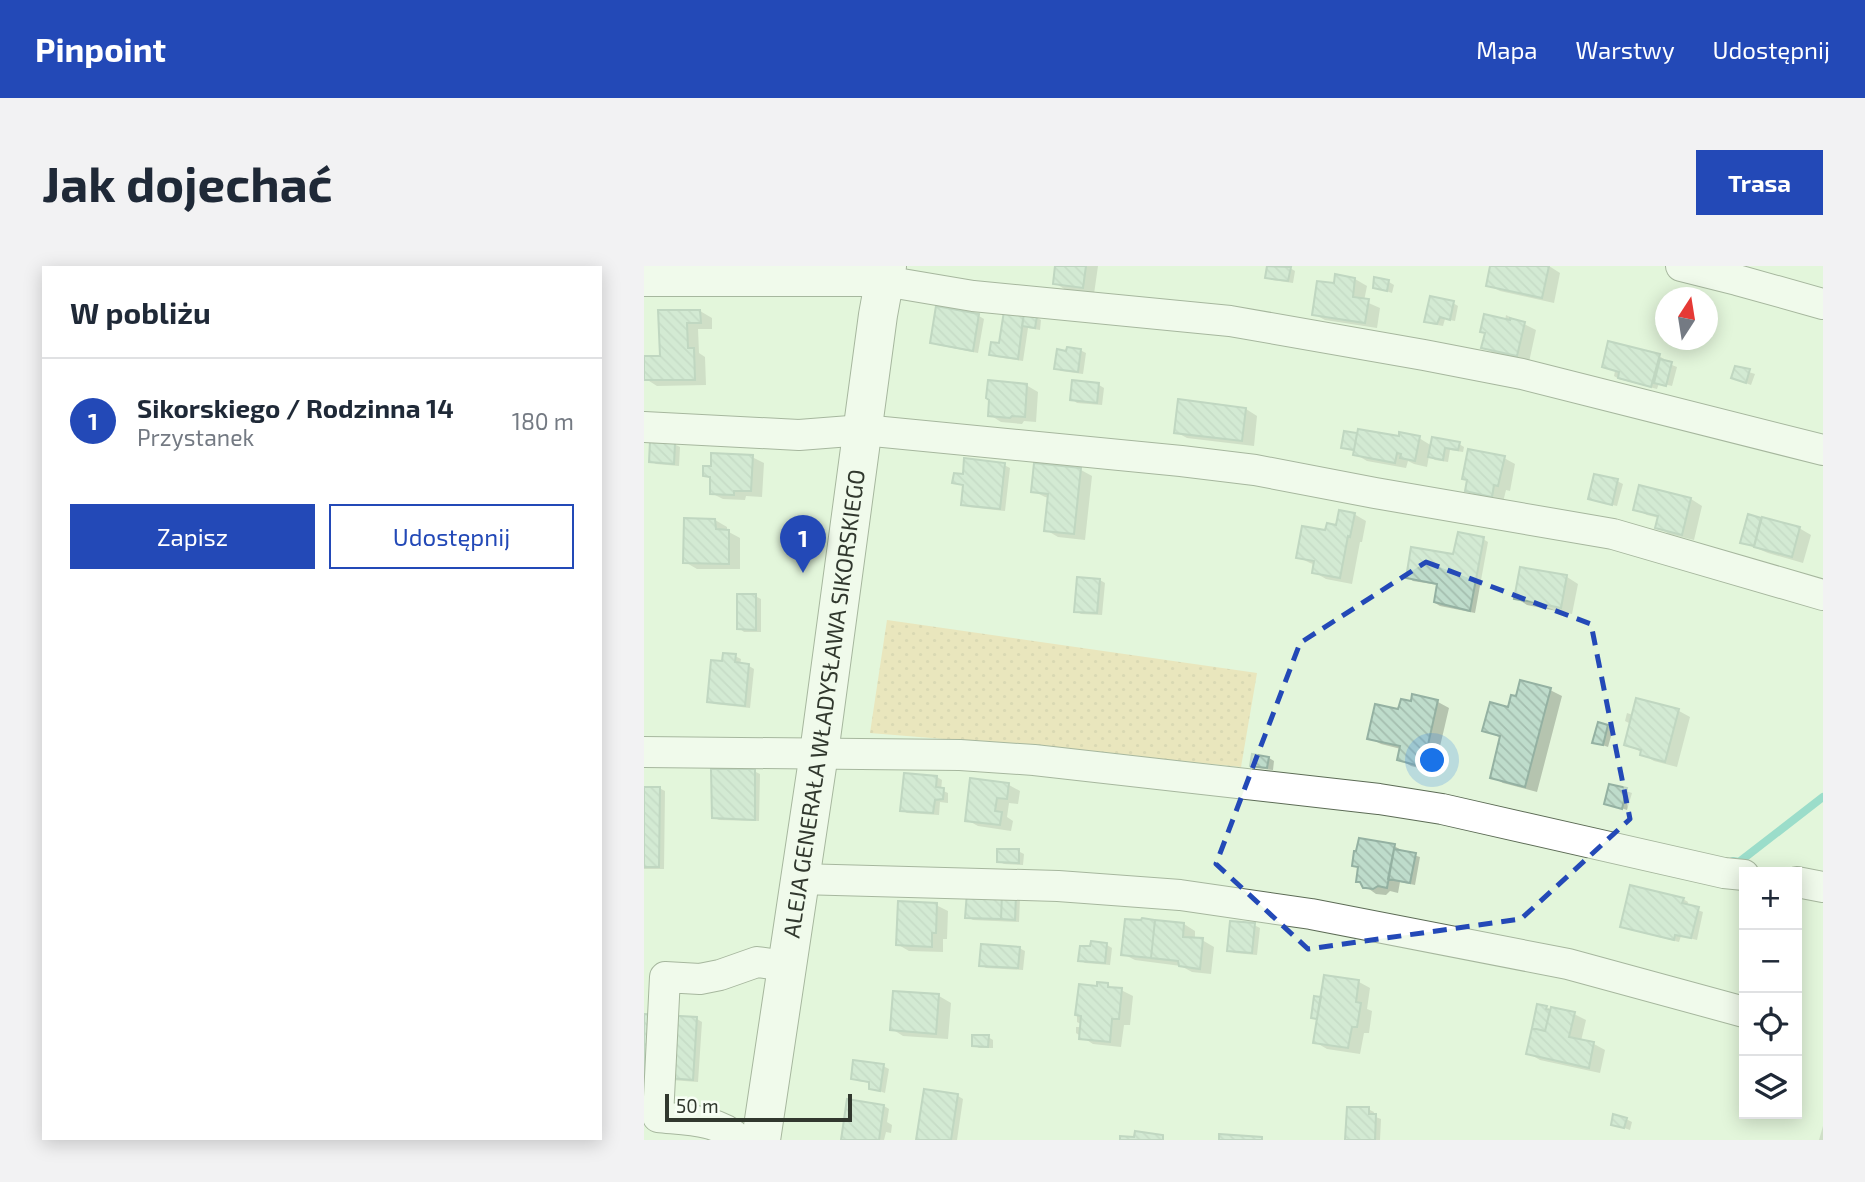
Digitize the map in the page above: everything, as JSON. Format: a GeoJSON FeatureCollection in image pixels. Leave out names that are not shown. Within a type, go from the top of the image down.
{"type":"FeatureCollection","features":[{"type":"Feature","properties":{"kind":"main road","name":"ALEJA GENERAŁA WŁADYSŁAWA SIKORSKIEGO"},"geometry":{"type":"LineString","coordinates":[[761,1140],[886,274]]}},
{"type":"Feature","properties":{"kind":"street"},"geometry":{"type":"LineString","coordinates":[[1681,266],[1823,304]]}},
{"type":"Feature","properties":{"kind":"street"},"geometry":{"type":"LineString","coordinates":[[644,281],[886,274],[973,296],[1230,321],[1522,374],[1823,450]]}},
{"type":"Feature","properties":{"kind":"street"},"geometry":{"type":"LineString","coordinates":[[644,427],[799,435],[863,430],[1255,470],[1613,534],[1823,595]]}},
{"type":"Feature","properties":{"kind":"street"},"geometry":{"type":"LineString","coordinates":[[644,752],[818,752],[960,755],[1034,760],[1379,799],[1442,809],[1724,873],[1739,874]]}},
{"type":"Feature","properties":{"kind":"street"},"geometry":{"type":"LineString","coordinates":[[799,879],[1046,886],[1180,895],[1311,914],[1568,964],[1739,1011]]}},
{"type":"Feature","properties":{"kind":"street"},"geometry":{"type":"LineString","coordinates":[[1802,883],[1823,887]]}},
{"type":"Feature","properties":{"kind":"street"},"geometry":{"type":"LineString","coordinates":[[739,1140],[731,1133],[706,1122],[651,1117],[654,976],[700,979],[757,962],[786,966]]}},
{"type":"Feature","properties":{"kind":"highlighted area"},"geometry":{"type":"Polygon","coordinates":[[[1426,562],[1591,624],[1630,819],[1521,919],[1308,949],[1216,864],[1300,643],[1426,562]]]}},
{"type":"Feature","properties":{"kind":"shaded area"},"geometry":{"type":"Polygon","coordinates":[[[887,620],[1257,673],[1241,767],[870,733],[887,620]]]}},
{"type":"Feature","properties":{"kind":"building"},"geometry":{"type":"Polygon","coordinates":[[[1055,266],[1086,266],[1083,288],[1053,284],[1055,266]]]}},
{"type":"Feature","properties":{"kind":"building"},"geometry":{"type":"Polygon","coordinates":[[[1267,266],[1291,267],[1288,281],[1265,278],[1267,266]]]}},
{"type":"Feature","properties":{"kind":"building"},"geometry":{"type":"Polygon","coordinates":[[[1490,266],[1549,266],[1542,298],[1486,286],[1490,266]]]}},
{"type":"Feature","properties":{"kind":"building"},"geometry":{"type":"Polygon","coordinates":[[[1335,274],[1355,278],[1353,297],[1369,299],[1365,323],[1312,315],[1317,281],[1334,283],[1335,274]]]}},
{"type":"Feature","properties":{"kind":"building"},"geometry":{"type":"Polygon","coordinates":[[[1374,277],[1389,280],[1387,291],[1373,288],[1374,277]]]}},
{"type":"Feature","properties":{"kind":"building"},"geometry":{"type":"Polygon","coordinates":[[[1430,296],[1454,301],[1450,320],[1440,317],[1437,324],[1424,322],[1430,296]]]}},
{"type":"Feature","properties":{"kind":"building"},"geometry":{"type":"Polygon","coordinates":[[[936,306],[979,314],[973,351],[930,343],[936,306]]]}},
{"type":"Feature","properties":{"kind":"building"},"geometry":{"type":"Polygon","coordinates":[[[658,310],[700,310],[701,323],[687,323],[688,348],[694,348],[695,380],[644,380],[644,356],[660,356],[658,310]]]}},
{"type":"Feature","properties":{"kind":"building"},"geometry":{"type":"Polygon","coordinates":[[[1004,311],[1024,313],[1018,359],[989,355],[991,342],[999,343],[1004,311]]]}},
{"type":"Feature","properties":{"kind":"building"},"geometry":{"type":"Polygon","coordinates":[[[1024,313],[1037,316],[1035,328],[1022,326],[1024,313]]]}},
{"type":"Feature","properties":{"kind":"building"},"geometry":{"type":"Polygon","coordinates":[[[1484,314],[1525,322],[1517,356],[1481,348],[1485,333],[1480,332],[1484,314]]]}},
{"type":"Feature","properties":{"kind":"building"},"geometry":{"type":"Polygon","coordinates":[[[1608,341],[1660,354],[1651,387],[1618,378],[1619,372],[1602,367],[1608,341]]]}},
{"type":"Feature","properties":{"kind":"building"},"geometry":{"type":"Polygon","coordinates":[[[1067,347],[1081,349],[1078,372],[1054,369],[1057,349],[1066,351],[1067,347]]]}},
{"type":"Feature","properties":{"kind":"building"},"geometry":{"type":"Polygon","coordinates":[[[1660,359],[1672,362],[1666,386],[1654,383],[1660,359]]]}},
{"type":"Feature","properties":{"kind":"building"},"geometry":{"type":"Polygon","coordinates":[[[1735,366],[1750,369],[1746,383],[1731,378],[1735,366]]]}},
{"type":"Feature","properties":{"kind":"building"},"geometry":{"type":"Polygon","coordinates":[[[988,380],[1027,384],[1025,417],[988,416],[988,380]]]}},
{"type":"Feature","properties":{"kind":"building"},"geometry":{"type":"Polygon","coordinates":[[[1072,380],[1099,383],[1097,403],[1070,400],[1072,380]]]}},
{"type":"Feature","properties":{"kind":"building"},"geometry":{"type":"Polygon","coordinates":[[[1178,399],[1246,408],[1242,441],[1174,433],[1178,399]]]}},
{"type":"Feature","properties":{"kind":"building"},"geometry":{"type":"Polygon","coordinates":[[[1358,429],[1399,436],[1399,432],[1420,436],[1415,461],[1400,458],[1401,454],[1397,453],[1395,463],[1353,455],[1358,429]]]}},
{"type":"Feature","properties":{"kind":"building"},"geometry":{"type":"Polygon","coordinates":[[[1344,431],[1357,433],[1354,450],[1341,448],[1344,431]]]}},
{"type":"Feature","properties":{"kind":"building"},"geometry":{"type":"Polygon","coordinates":[[[1432,437],[1460,442],[1458,450],[1445,448],[1443,460],[1428,457],[1432,437]]]}},
{"type":"Feature","properties":{"kind":"building"},"geometry":{"type":"Polygon","coordinates":[[[650,441],[675,443],[674,464],[649,462],[650,441]]]}},
{"type":"Feature","properties":{"kind":"building"},"geometry":{"type":"Polygon","coordinates":[[[1468,449],[1505,456],[1498,486],[1494,485],[1492,497],[1465,491],[1467,480],[1462,479],[1468,449]]]}},
{"type":"Feature","properties":{"kind":"building"},"geometry":{"type":"Polygon","coordinates":[[[711,453],[753,455],[751,491],[734,491],[734,495],[710,494],[710,477],[703,476],[703,466],[711,466],[711,453]]]}},
{"type":"Feature","properties":{"kind":"building"},"geometry":{"type":"Polygon","coordinates":[[[964,458],[1005,463],[1000,509],[961,505],[963,485],[952,483],[954,473],[963,474],[964,458]]]}},
{"type":"Feature","properties":{"kind":"building"},"geometry":{"type":"Polygon","coordinates":[[[1034,463],[1081,468],[1074,534],[1044,531],[1048,494],[1031,492],[1034,463]]]}},
{"type":"Feature","properties":{"kind":"building"},"geometry":{"type":"Polygon","coordinates":[[[1594,474],[1618,479],[1612,505],[1588,499],[1594,474]]]}},
{"type":"Feature","properties":{"kind":"building"},"geometry":{"type":"Polygon","coordinates":[[[1639,485],[1691,498],[1682,535],[1655,528],[1658,516],[1633,510],[1639,485]]]}},
{"type":"Feature","properties":{"kind":"building"},"geometry":{"type":"Polygon","coordinates":[[[1339,510],[1355,513],[1340,578],[1312,573],[1314,561],[1296,558],[1302,526],[1325,530],[1327,523],[1336,525],[1339,510]]]}},
{"type":"Feature","properties":{"kind":"building"},"geometry":{"type":"Polygon","coordinates":[[[1748,514],[1761,518],[1754,546],[1740,543],[1748,514]]]}},
{"type":"Feature","properties":{"kind":"building"},"geometry":{"type":"Polygon","coordinates":[[[1762,517],[1800,527],[1792,557],[1754,547],[1762,517]]]}},
{"type":"Feature","properties":{"kind":"building"},"geometry":{"type":"Polygon","coordinates":[[[684,518],[715,519],[716,529],[729,530],[729,564],[683,563],[684,518]]]}},
{"type":"Feature","properties":{"kind":"building"},"geometry":{"type":"Polygon","coordinates":[[[1458,532],[1484,537],[1470,611],[1434,602],[1437,584],[1406,578],[1411,547],[1453,554],[1458,532]]]}},
{"type":"Feature","properties":{"kind":"building"},"geometry":{"type":"Polygon","coordinates":[[[1520,567],[1567,575],[1561,608],[1514,599],[1520,567]]]}},
{"type":"Feature","properties":{"kind":"building"},"geometry":{"type":"Polygon","coordinates":[[[1077,577],[1100,579],[1097,613],[1074,612],[1077,577]]]}},
{"type":"Feature","properties":{"kind":"building"},"geometry":{"type":"Polygon","coordinates":[[[737,594],[756,594],[756,630],[737,629],[737,594]]]}},
{"type":"Feature","properties":{"kind":"building"},"geometry":{"type":"Polygon","coordinates":[[[723,653],[736,654],[735,662],[749,664],[745,706],[707,702],[711,660],[722,661],[723,653]]]}},
{"type":"Feature","properties":{"kind":"building"},"geometry":{"type":"Polygon","coordinates":[[[1520,680],[1551,688],[1525,787],[1490,778],[1500,736],[1482,731],[1490,702],[1508,707],[1511,695],[1516,696],[1520,680]]]}},
{"type":"Feature","properties":{"kind":"building"},"geometry":{"type":"Polygon","coordinates":[[[1412,694],[1438,700],[1423,767],[1397,760],[1400,746],[1367,739],[1375,704],[1398,709],[1401,699],[1411,701],[1412,694]]]}},
{"type":"Feature","properties":{"kind":"building"},"geometry":{"type":"Polygon","coordinates":[[[1636,698],[1679,709],[1665,762],[1640,755],[1641,750],[1624,745],[1636,698]]]}},
{"type":"Feature","properties":{"kind":"building"},"geometry":{"type":"Polygon","coordinates":[[[1598,722],[1608,725],[1603,745],[1592,743],[1598,722]]]}},
{"type":"Feature","properties":{"kind":"building"},"geometry":{"type":"Polygon","coordinates":[[[1252,754],[1269,757],[1267,768],[1250,766],[1252,754]]]}},
{"type":"Feature","properties":{"kind":"building"},"geometry":{"type":"Polygon","coordinates":[[[711,769],[755,769],[755,820],[712,818],[711,769]]]}},
{"type":"Feature","properties":{"kind":"building"},"geometry":{"type":"Polygon","coordinates":[[[904,773],[937,776],[936,787],[944,788],[943,799],[935,800],[933,813],[900,811],[904,773]]]}},
{"type":"Feature","properties":{"kind":"building"},"geometry":{"type":"Polygon","coordinates":[[[970,778],[1009,783],[1007,799],[997,798],[995,811],[1002,812],[1000,825],[965,821],[970,778]]]}},
{"type":"Feature","properties":{"kind":"building"},"geometry":{"type":"Polygon","coordinates":[[[1609,784],[1627,788],[1622,809],[1604,804],[1609,784]]]}},
{"type":"Feature","properties":{"kind":"building"},"geometry":{"type":"Polygon","coordinates":[[[644,787],[660,787],[659,867],[644,867],[644,787]]]}},
{"type":"Feature","properties":{"kind":"building"},"geometry":{"type":"Polygon","coordinates":[[[1359,838],[1395,844],[1387,888],[1363,888],[1360,882],[1356,882],[1358,867],[1352,866],[1359,838]]]}},
{"type":"Feature","properties":{"kind":"building"},"geometry":{"type":"Polygon","coordinates":[[[997,849],[1019,849],[1019,863],[997,862],[997,849]]]}},
{"type":"Feature","properties":{"kind":"building"},"geometry":{"type":"Polygon","coordinates":[[[1394,849],[1416,853],[1410,883],[1388,879],[1394,849]]]}},
{"type":"Feature","properties":{"kind":"building"},"geometry":{"type":"Polygon","coordinates":[[[1630,885],[1684,898],[1682,903],[1699,907],[1691,938],[1675,935],[1674,940],[1620,927],[1630,885]]]}},
{"type":"Feature","properties":{"kind":"building"},"geometry":{"type":"Polygon","coordinates":[[[967,892],[1002,894],[1001,919],[965,918],[967,892]]]}},
{"type":"Feature","properties":{"kind":"building"},"geometry":{"type":"Polygon","coordinates":[[[1002,894],[1016,894],[1015,920],[1001,919],[1002,894]]]}},
{"type":"Feature","properties":{"kind":"building"},"geometry":{"type":"Polygon","coordinates":[[[898,901],[937,903],[936,933],[932,933],[932,947],[896,945],[898,901]]]}},
{"type":"Feature","properties":{"kind":"building"},"geometry":{"type":"Polygon","coordinates":[[[1125,919],[1155,920],[1151,958],[1121,955],[1125,919]]]}},
{"type":"Feature","properties":{"kind":"building"},"geometry":{"type":"Polygon","coordinates":[[[1155,920],[1184,923],[1183,937],[1203,938],[1200,969],[1179,966],[1178,961],[1151,958],[1155,920]]]}},
{"type":"Feature","properties":{"kind":"building"},"geometry":{"type":"Polygon","coordinates":[[[1230,921],[1255,923],[1252,953],[1227,951],[1230,921]]]}},
{"type":"Feature","properties":{"kind":"building"},"geometry":{"type":"Polygon","coordinates":[[[1091,941],[1107,943],[1105,963],[1078,961],[1080,946],[1090,946],[1091,941]]]}},
{"type":"Feature","properties":{"kind":"building"},"geometry":{"type":"Polygon","coordinates":[[[981,944],[1020,947],[1018,968],[979,966],[981,944]]]}},
{"type":"Feature","properties":{"kind":"building"},"geometry":{"type":"Polygon","coordinates":[[[1324,975],[1359,980],[1356,1002],[1361,1003],[1357,1027],[1352,1027],[1348,1048],[1313,1043],[1324,975]]]}},
{"type":"Feature","properties":{"kind":"building"},"geometry":{"type":"Polygon","coordinates":[[[1097,982],[1108,983],[1108,987],[1122,988],[1119,1019],[1112,1019],[1110,1042],[1079,1039],[1081,1016],[1075,1015],[1079,984],[1097,986],[1097,982]]]}},
{"type":"Feature","properties":{"kind":"building"},"geometry":{"type":"Polygon","coordinates":[[[893,991],[939,994],[936,1034],[890,1030],[893,991]]]}},
{"type":"Feature","properties":{"kind":"building"},"geometry":{"type":"Polygon","coordinates":[[[1314,996],[1321,997],[1317,1019],[1311,1018],[1314,996]]]}},
{"type":"Feature","properties":{"kind":"building"},"geometry":{"type":"Polygon","coordinates":[[[1537,1004],[1547,1006],[1546,1009],[1550,1010],[1545,1031],[1532,1028],[1537,1004]]]}},
{"type":"Feature","properties":{"kind":"building"},"geometry":{"type":"Polygon","coordinates":[[[1551,1007],[1575,1012],[1569,1037],[1594,1042],[1589,1068],[1526,1054],[1532,1028],[1545,1031],[1551,1007]]]}},
{"type":"Feature","properties":{"kind":"building"},"geometry":{"type":"Polygon","coordinates":[[[644,1014],[697,1017],[693,1080],[644,1076],[644,1014]]]}},
{"type":"Feature","properties":{"kind":"building"},"geometry":{"type":"Polygon","coordinates":[[[972,1035],[989,1035],[988,1047],[972,1046],[972,1035]]]}},
{"type":"Feature","properties":{"kind":"building"},"geometry":{"type":"Polygon","coordinates":[[[853,1060],[884,1064],[880,1091],[869,1089],[869,1082],[851,1079],[853,1060]]]}},
{"type":"Feature","properties":{"kind":"building"},"geometry":{"type":"Polygon","coordinates":[[[924,1089],[958,1094],[951,1140],[916,1140],[924,1089]]]}},
{"type":"Feature","properties":{"kind":"building"},"geometry":{"type":"Polygon","coordinates":[[[847,1099],[884,1105],[879,1140],[841,1140],[847,1099]]]}},
{"type":"Feature","properties":{"kind":"building"},"geometry":{"type":"Polygon","coordinates":[[[1347,1107],[1369,1107],[1369,1114],[1376,1114],[1375,1140],[1345,1140],[1347,1107]]]}},
{"type":"Feature","properties":{"kind":"building"},"geometry":{"type":"Polygon","coordinates":[[[1613,1114],[1627,1118],[1624,1128],[1611,1125],[1613,1114]]]}},
{"type":"Feature","properties":{"kind":"building"},"geometry":{"type":"Polygon","coordinates":[[[1135,1131],[1163,1135],[1163,1140],[1120,1140],[1120,1136],[1134,1137],[1135,1131]]]}},
{"type":"Feature","properties":{"kind":"building"},"geometry":{"type":"Polygon","coordinates":[[[1219,1134],[1262,1137],[1262,1140],[1219,1140],[1219,1134]]]}},
{"type":"Feature","properties":{"kind":"waterway"},"geometry":{"type":"LineString","coordinates":[[1733,861],[1739,862],[1823,797]]}},
{"type":"Feature","properties":{"kind":"place","name":"Sikorskiego / Rodzinna 14"},"geometry":{"type":"Point","coordinates":[803,573]}}]}
